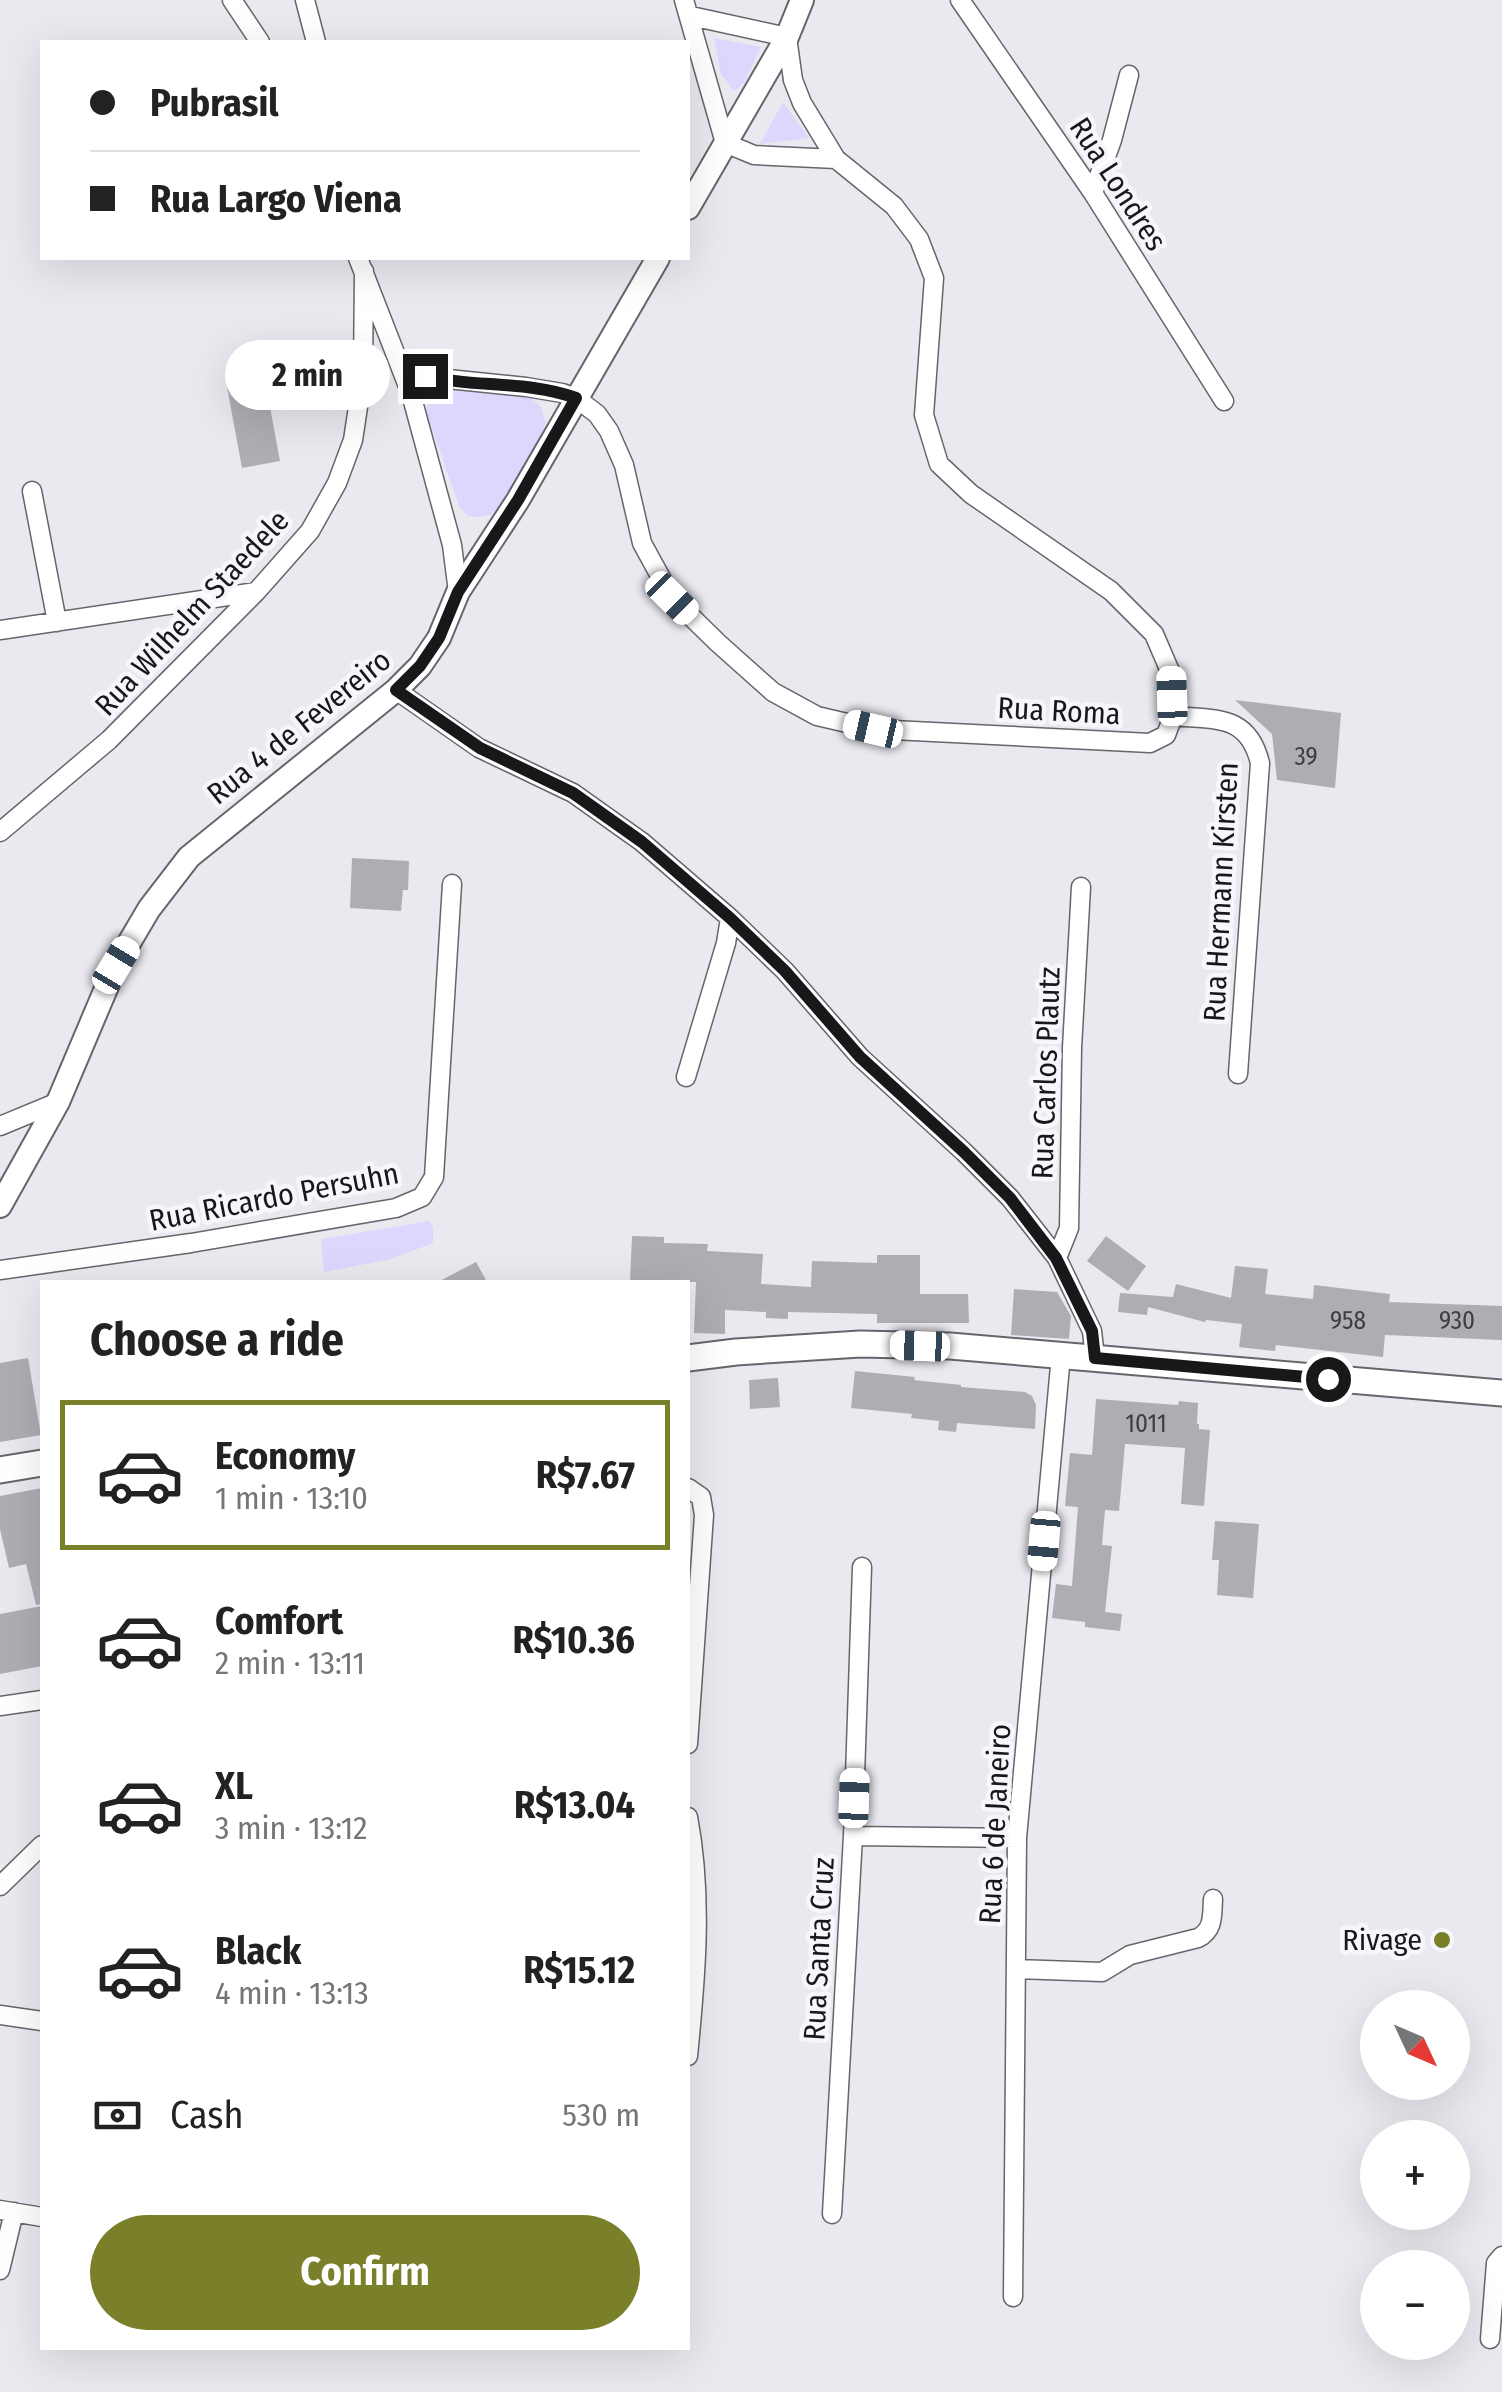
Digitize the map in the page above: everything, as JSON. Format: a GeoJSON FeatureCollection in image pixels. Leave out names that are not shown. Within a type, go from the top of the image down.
{"type":"FeatureCollection","features":[{"type":"Feature","properties":{"kind":"main road"},"geometry":{"type":"LineString","coordinates":[[690,1358],[860,1344],[950,1346],[1502,1393]]}},
{"type":"Feature","properties":{"kind":"main road"},"geometry":{"type":"LineString","coordinates":[[0,1470],[40,1464]]}},
{"type":"Feature","properties":{"kind":"street"},"geometry":{"type":"LineString","coordinates":[[232,0],[259,40]]}},
{"type":"Feature","properties":{"kind":"street"},"geometry":{"type":"LineString","coordinates":[[305,0],[315,40]]}},
{"type":"Feature","properties":{"kind":"street"},"geometry":{"type":"LineString","coordinates":[[690,204],[787,37],[802,0]]}},
{"type":"Feature","properties":{"kind":"street","name":"Rua Londres"},"geometry":{"type":"LineString","coordinates":[[960,0],[1093,193],[1224,402]]}},
{"type":"Feature","properties":{"kind":"street"},"geometry":{"type":"LineString","coordinates":[[687,8],[787,37]]}},
{"type":"Feature","properties":{"kind":"street"},"geometry":{"type":"LineString","coordinates":[[687,8],[725,143]]}},
{"type":"Feature","properties":{"kind":"street"},"geometry":{"type":"LineString","coordinates":[[787,37],[793,80],[802,103],[836,158],[894,206],[920,240],[934,278],[924,415],[939,464],[971,494],[1111,591],[1154,634],[1172,676],[1173,716]]}},
{"type":"Feature","properties":{"kind":"street"},"geometry":{"type":"LineString","coordinates":[[1093,193],[1129,76]]}},
{"type":"Feature","properties":{"kind":"street"},"geometry":{"type":"LineString","coordinates":[[725,143],[754,154],[836,158]]}},
{"type":"Feature","properties":{"kind":"street"},"geometry":{"type":"LineString","coordinates":[[458,592],[518,500],[657,260]]}},
{"type":"Feature","properties":{"kind":"street","name":"Rua 4 de Fevereiro"},"geometry":{"type":"LineString","coordinates":[[0,1206],[58,1102],[116,965],[149,909],[189,858],[396,690],[420,666],[439,638],[458,592],[452,544],[411,394],[361,264]]}},
{"type":"Feature","properties":{"kind":"street","name":"Rua Wilhelm Staedele"},"geometry":{"type":"LineString","coordinates":[[0,832],[109,740],[256,592],[310,531],[337,484],[353,440],[363,374],[361,264]]}},
{"type":"Feature","properties":{"kind":"street"},"geometry":{"type":"LineString","coordinates":[[401,366],[438,378],[526,386],[576,398]]}},
{"type":"Feature","properties":{"kind":"street","name":"Rua Roma"},"geometry":{"type":"LineString","coordinates":[[576,398],[597,414],[624,464],[642,542],[672,598],[773,692],[818,716],[873,729],[1150,743],[1166,734],[1173,716]]}},
{"type":"Feature","properties":{"kind":"street"},"geometry":{"type":"LineString","coordinates":[[32,492],[56,622]]}},
{"type":"Feature","properties":{"kind":"street"},"geometry":{"type":"LineString","coordinates":[[0,630],[256,592]]}},
{"type":"Feature","properties":{"kind":"street"},"geometry":{"type":"LineString","coordinates":[[396,690],[480,748],[573,793],[642,842],[730,918],[785,971],[860,1057],[1010,1198],[1056,1258],[1092,1331],[1095,1358]]}},
{"type":"Feature","properties":{"kind":"street","name":"Rua Hermann Kirsten"},"geometry":{"type":"LineString","coordinates":[[1173,716],[1235,725],[1256,744],[1260,763],[1238,1074]]}},
{"type":"Feature","properties":{"kind":"street","name":"Rua Ricardo Persuhn"},"geometry":{"type":"LineString","coordinates":[[0,1270],[320,1222],[396,1208],[422,1197],[434,1177],[452,884]]}},
{"type":"Feature","properties":{"kind":"street","name":"Rua Carlos Plautz"},"geometry":{"type":"LineString","coordinates":[[1056,1258],[1069,1228],[1072,1048],[1081,887]]}},
{"type":"Feature","properties":{"kind":"street"},"geometry":{"type":"LineString","coordinates":[[686,1077],[726,944],[730,918]]}},
{"type":"Feature","properties":{"kind":"street"},"geometry":{"type":"LineString","coordinates":[[0,1126],[58,1102]]}},
{"type":"Feature","properties":{"kind":"street","name":"Rua 6 de Janeiro"},"geometry":{"type":"LineString","coordinates":[[1012,2297],[1017,1838],[1061,1355]]}},
{"type":"Feature","properties":{"kind":"street"},"geometry":{"type":"LineString","coordinates":[[690,1489],[701,1496],[704,1515],[690,1715]]}},
{"type":"Feature","properties":{"kind":"street","name":"Rua Santa Cruz"},"geometry":{"type":"LineString","coordinates":[[832,2214],[853,1836],[862,1567]]}},
{"type":"Feature","properties":{"kind":"street"},"geometry":{"type":"LineString","coordinates":[[0,1706],[40,1700]]}},
{"type":"Feature","properties":{"kind":"street"},"geometry":{"type":"LineString","coordinates":[[690,1828],[697,1896],[690,2020]]}},
{"type":"Feature","properties":{"kind":"street"},"geometry":{"type":"LineString","coordinates":[[853,1836],[1017,1838]]}},
{"type":"Feature","properties":{"kind":"street"},"geometry":{"type":"LineString","coordinates":[[0,1886],[40,1847]]}},
{"type":"Feature","properties":{"kind":"street"},"geometry":{"type":"LineString","coordinates":[[1016,1969],[1102,1972],[1130,1955],[1198,1938],[1212,1924],[1213,1899]]}},
{"type":"Feature","properties":{"kind":"street"},"geometry":{"type":"LineString","coordinates":[[0,2014],[40,2021]]}},
{"type":"Feature","properties":{"kind":"street"},"geometry":{"type":"LineString","coordinates":[[0,2270],[7,2211],[40,2217]]}},
{"type":"Feature","properties":{"kind":"street"},"geometry":{"type":"LineString","coordinates":[[1490,2339],[1496,2263],[1502,2256]]}},
{"type":"Feature","properties":{"kind":"shaded area"},"geometry":{"type":"Polygon","coordinates":[[[714,38],[761,47],[744,83],[734,91],[721,74],[714,38]]]}},
{"type":"Feature","properties":{"kind":"shaded area"},"geometry":{"type":"Polygon","coordinates":[[[783,102],[809,138],[760,144],[783,102]]]}},
{"type":"Feature","properties":{"kind":"shaded area"},"geometry":{"type":"Polygon","coordinates":[[[440,390],[529,396],[541,407],[546,422],[514,486],[498,508],[486,516],[468,516],[460,508],[426,412],[440,390]]]}},
{"type":"Feature","properties":{"kind":"shaded area"},"geometry":{"type":"Polygon","coordinates":[[[429,1221],[433,1243],[391,1259],[324,1272],[321,1239],[429,1221]]]}},
{"type":"Feature","properties":{"kind":"building"},"geometry":{"type":"Polygon","coordinates":[[[265,380],[280,461],[242,468],[227,387],[265,380]]]}},
{"type":"Feature","properties":{"kind":"building"},"geometry":{"type":"Polygon","coordinates":[[[1235,700],[1341,713],[1335,788],[1277,780],[1272,734],[1235,700]]]}},
{"type":"Feature","properties":{"kind":"building"},"geometry":{"type":"Polygon","coordinates":[[[352,858],[409,861],[408,890],[403,890],[401,911],[350,908],[352,858]]]}},
{"type":"Feature","properties":{"kind":"building"},"geometry":{"type":"Polygon","coordinates":[[[632,1236],[664,1237],[664,1243],[708,1244],[707,1251],[763,1254],[761,1284],[811,1287],[812,1261],[877,1263],[877,1255],[920,1255],[920,1294],[968,1294],[969,1323],[877,1323],[877,1314],[788,1312],[788,1319],[766,1318],[766,1312],[725,1310],[725,1334],[694,1333],[696,1282],[630,1280],[632,1236]]]}},
{"type":"Feature","properties":{"kind":"building"},"geometry":{"type":"Polygon","coordinates":[[[1106,1236],[1146,1266],[1128,1291],[1087,1261],[1106,1236]]]}},
{"type":"Feature","properties":{"kind":"building"},"geometry":{"type":"Polygon","coordinates":[[[476,1262],[486,1280],[442,1280],[476,1262]]]}},
{"type":"Feature","properties":{"kind":"building"},"geometry":{"type":"Polygon","coordinates":[[[1235,1266],[1268,1269],[1265,1294],[1313,1299],[1314,1285],[1390,1294],[1389,1302],[1502,1306],[1502,1340],[1385,1335],[1383,1357],[1276,1345],[1275,1351],[1239,1347],[1242,1324],[1205,1322],[1148,1307],[1147,1315],[1118,1312],[1120,1293],[1173,1297],[1176,1284],[1231,1298],[1235,1266]]]}},
{"type":"Feature","properties":{"kind":"building"},"geometry":{"type":"Polygon","coordinates":[[[1014,1289],[1057,1292],[1071,1316],[1069,1339],[1011,1335],[1014,1289]]]}},
{"type":"Feature","properties":{"kind":"building"},"geometry":{"type":"Polygon","coordinates":[[[28,1358],[40,1435],[0,1442],[0,1363],[28,1358]]]}},
{"type":"Feature","properties":{"kind":"building"},"geometry":{"type":"Polygon","coordinates":[[[855,1371],[1025,1392],[1036,1405],[1035,1429],[957,1423],[956,1432],[938,1430],[939,1421],[911,1418],[912,1414],[851,1408],[855,1371]]]}},
{"type":"Feature","properties":{"kind":"building"},"geometry":{"type":"Polygon","coordinates":[[[778,1378],[780,1407],[750,1409],[749,1380],[778,1378]]]}},
{"type":"Feature","properties":{"kind":"building"},"geometry":{"type":"Polygon","coordinates":[[[1096,1399],[1198,1403],[1199,1429],[1210,1430],[1204,1506],[1181,1504],[1185,1448],[1125,1444],[1119,1511],[1105,1510],[1102,1545],[1112,1546],[1105,1612],[1122,1614],[1120,1631],[1052,1618],[1056,1584],[1072,1586],[1078,1507],[1065,1506],[1070,1453],[1092,1455],[1096,1399]]]}},
{"type":"Feature","properties":{"kind":"building"},"geometry":{"type":"Polygon","coordinates":[[[40,1488],[40,1604],[36,1605],[26,1564],[9,1568],[0,1529],[0,1496],[40,1488]]]}},
{"type":"Feature","properties":{"kind":"building"},"geometry":{"type":"Polygon","coordinates":[[[1215,1521],[1259,1524],[1253,1598],[1217,1595],[1219,1560],[1212,1560],[1215,1521]]]}},
{"type":"Feature","properties":{"kind":"building"},"geometry":{"type":"Polygon","coordinates":[[[40,1606],[40,1666],[0,1674],[0,1614],[40,1606]]]}},
{"type":"Feature","properties":{"kind":"place","name":"Rivage"},"geometry":{"type":"Point","coordinates":[1442,1940]}},
{"type":"Feature","properties":{"kind":"route"},"geometry":{"type":"LineString","coordinates":[[425,376],[526,386],[576,398],[518,500],[458,592],[439,638],[420,666],[396,690],[480,748],[573,793],[642,842],[730,918],[785,971],[860,1057],[1010,1198],[1056,1258],[1092,1331],[1095,1358],[1328,1379]]}}]}
